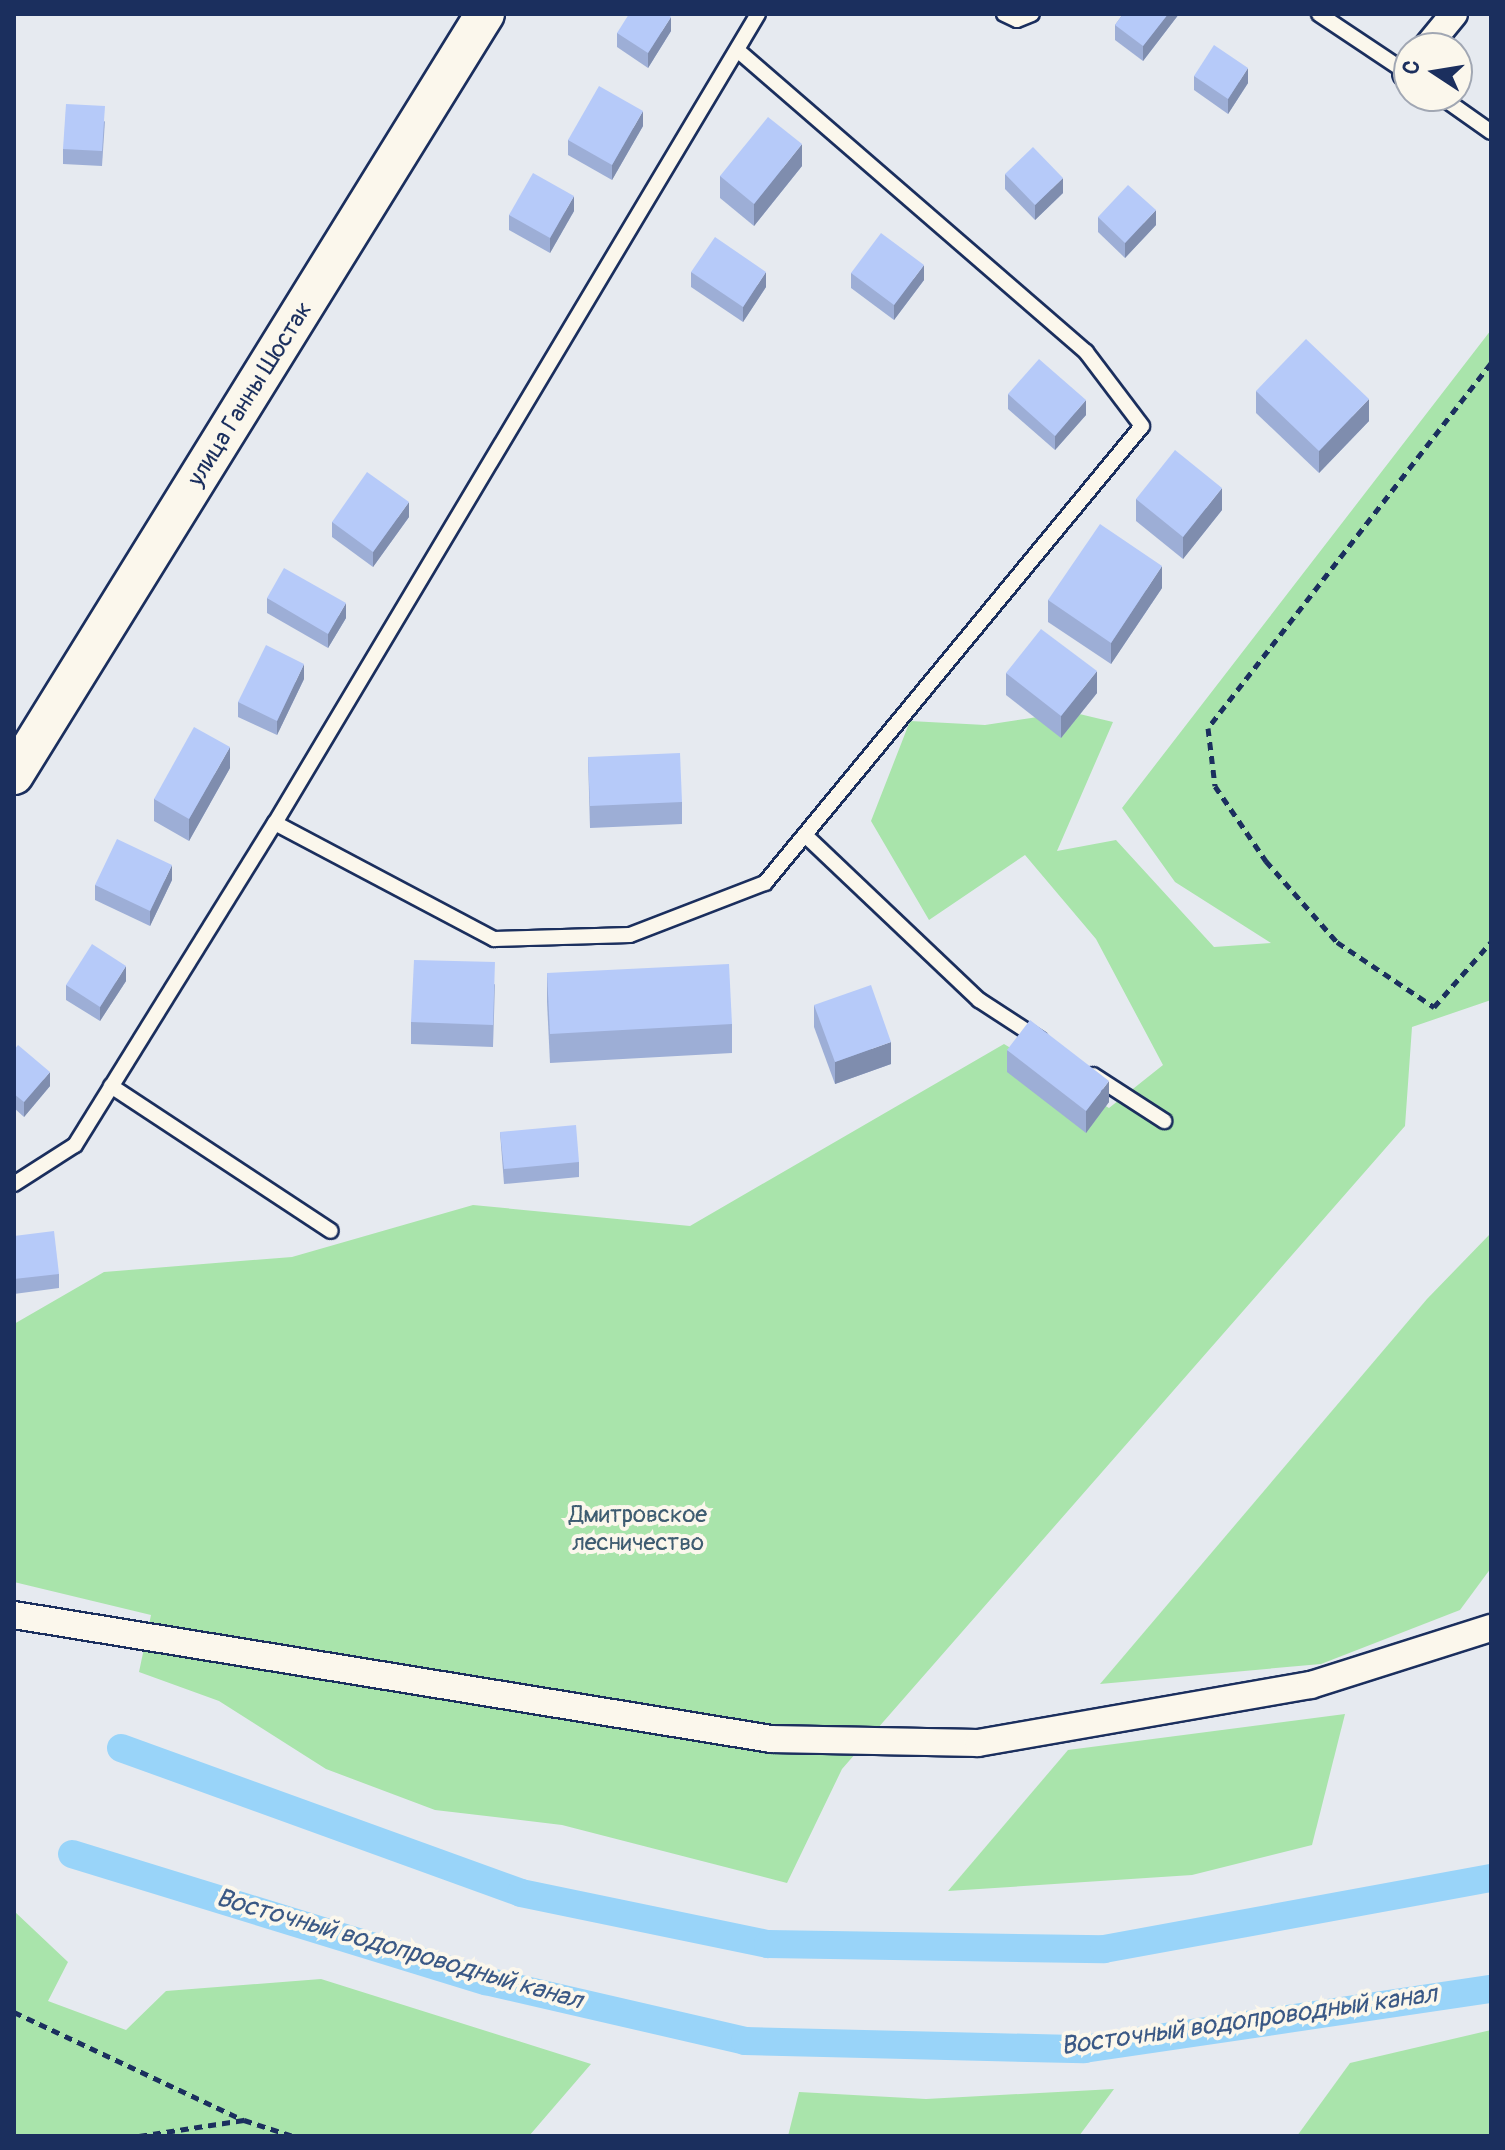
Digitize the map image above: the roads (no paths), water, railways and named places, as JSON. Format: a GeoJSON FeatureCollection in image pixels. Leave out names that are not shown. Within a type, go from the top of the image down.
{"type":"FeatureCollection","features":[{"type":"Feature","properties":{"kind":"main road","name":"улица Ганны Шостак"},"geometry":{"type":"LineString","coordinates":[[14,775],[485,14]]}},
{"type":"Feature","properties":{"kind":"street"},"geometry":{"type":"LineString","coordinates":[[1439,32],[1454,14]]}},
{"type":"Feature","properties":{"kind":"street"},"geometry":{"type":"LineString","coordinates":[[14,1615],[771,1739],[978,1743],[1311,1685],[1491,1628]]}},
{"type":"Feature","properties":{"kind":"lane"},"geometry":{"type":"LineString","coordinates":[[14,1184],[75,1145],[275,823],[758,14]]}},
{"type":"Feature","properties":{"kind":"lane"},"geometry":{"type":"LineString","coordinates":[[1004,14],[1017,20],[1032,14]]}},
{"type":"Feature","properties":{"kind":"lane"},"geometry":{"type":"LineString","coordinates":[[1319,14],[1393,62]]}},
{"type":"Feature","properties":{"kind":"lane"},"geometry":{"type":"LineString","coordinates":[[275,823],[494,939],[630,935],[765,883],[1142,426],[1086,352],[738,51]]}},
{"type":"Feature","properties":{"kind":"lane"},"geometry":{"type":"LineString","coordinates":[[1463,112],[1491,132]]}},
{"type":"Feature","properties":{"kind":"lane"},"geometry":{"type":"LineString","coordinates":[[805,835],[979,1000],[1058,1052]]}},
{"type":"Feature","properties":{"kind":"lane"},"geometry":{"type":"LineString","coordinates":[[1085,1069],[1164,1121]]}},
{"type":"Feature","properties":{"kind":"lane"},"geometry":{"type":"LineString","coordinates":[[111,1086],[331,1231]]}},
{"type":"Feature","properties":{"kind":"waterway","name":"Восточный водопроводный канал"},"geometry":{"type":"LineString","coordinates":[[121,1748],[521,1893],[768,1944],[1104,1949],[1491,1878]]}},
{"type":"Feature","properties":{"kind":"waterway","name":"Восточный водопроводный канал"},"geometry":{"type":"LineString","coordinates":[[72,1854],[486,1981],[745,2041],[1084,2049],[1491,1989]]}},
{"type":"Feature","properties":{"kind":"park label","name":"Дмитровское лесничество"},"geometry":{"type":"Point","coordinates":[638,1529]}}]}
